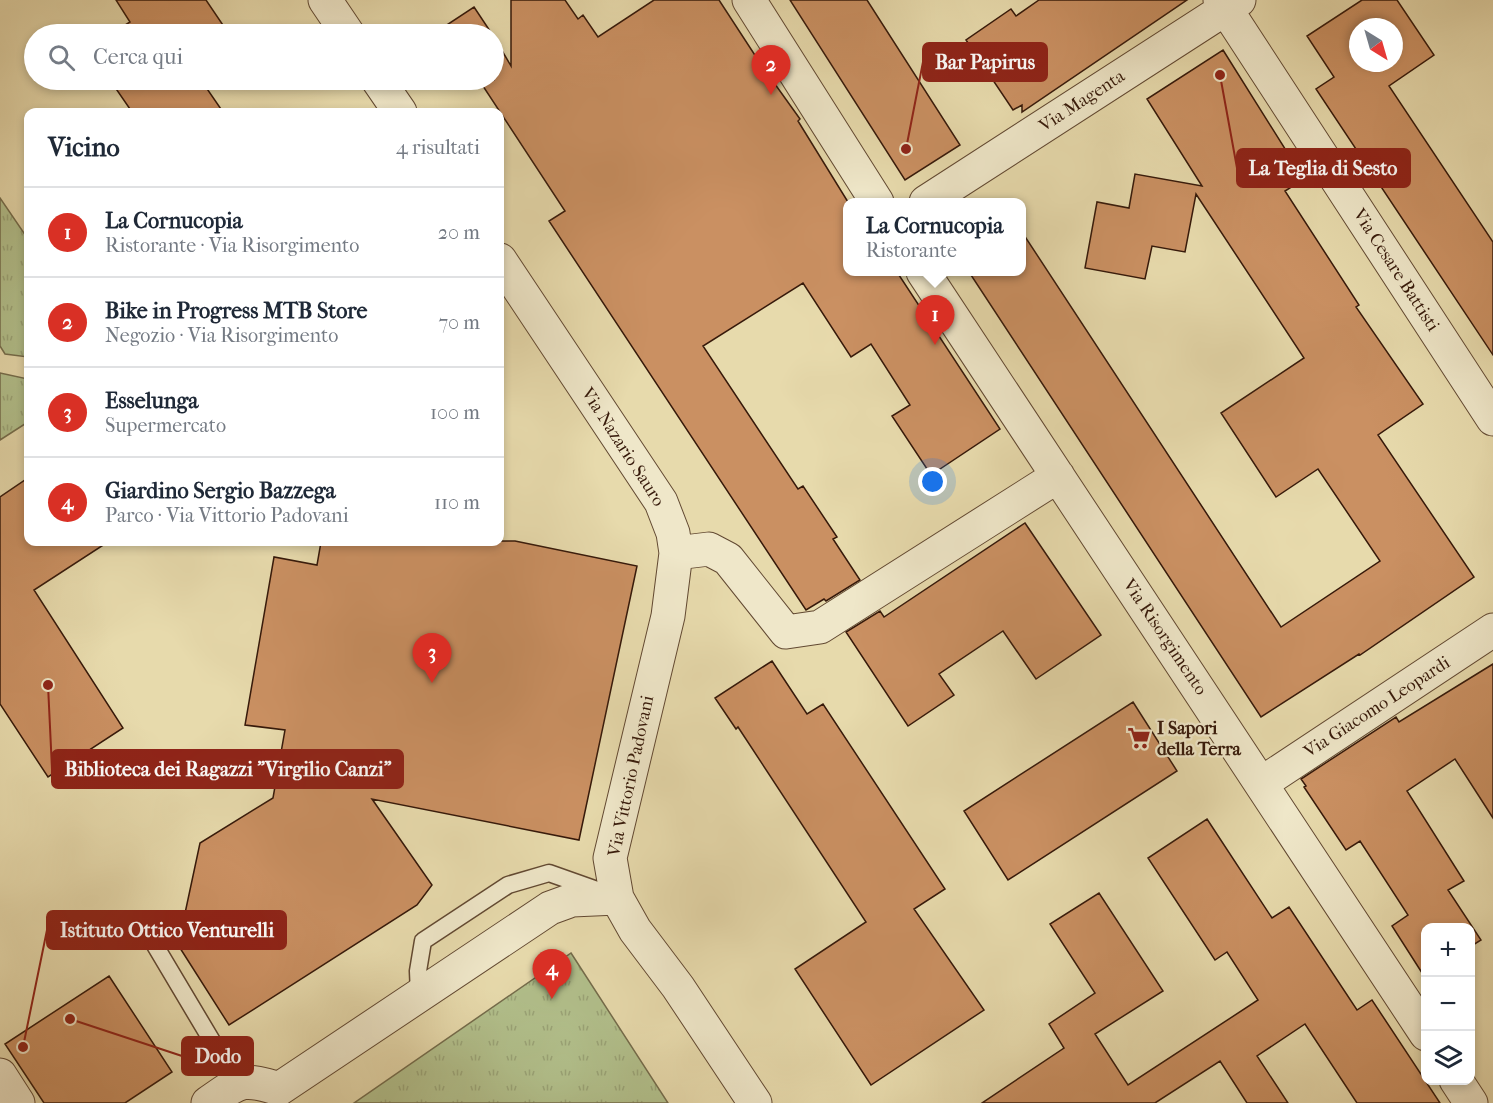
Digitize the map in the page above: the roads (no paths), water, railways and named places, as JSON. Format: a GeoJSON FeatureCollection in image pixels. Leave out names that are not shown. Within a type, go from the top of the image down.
{"type":"FeatureCollection","features":[{"type":"Feature","properties":{"kind":"street"},"geometry":{"type":"LineString","coordinates":[[325,0],[341,24]]}},
{"type":"Feature","properties":{"kind":"street"},"geometry":{"type":"LineString","coordinates":[[749,0],[874,198]]}},
{"type":"Feature","properties":{"kind":"street","name":"Via Magenta"},"geometry":{"type":"LineString","coordinates":[[932,198],[1228,3]]}},
{"type":"Feature","properties":{"kind":"street","name":"Via Cesare Battisti"},"geometry":{"type":"LineString","coordinates":[[1228,3],[1493,419]]}},
{"type":"Feature","properties":{"kind":"street"},"geometry":{"type":"LineString","coordinates":[[385,90],[397,108]]}},
{"type":"Feature","properties":{"kind":"street","name":"Via Nazario Sauro"},"geometry":{"type":"LineString","coordinates":[[504,266],[661,502],[673,533],[676,553]]}},
{"type":"Feature","properties":{"kind":"street","name":"Via Risorgimento"},"geometry":{"type":"LineString","coordinates":[[925,276],[1262,783],[1423,1031]]}},
{"type":"Feature","properties":{"kind":"street"},"geometry":{"type":"LineString","coordinates":[[676,553],[709,549],[728,559],[786,632],[820,627],[1058,476]]}},
{"type":"Feature","properties":{"kind":"street","name":"Via Vittorio Padovani"},"geometry":{"type":"LineString","coordinates":[[676,553],[668,616],[610,858],[617,898],[634,930],[678,987],[755,1103]]}},
{"type":"Feature","properties":{"kind":"street","name":"Via Giacomo Leopardi"},"geometry":{"type":"LineString","coordinates":[[1262,783],[1493,630]]}},
{"type":"Feature","properties":{"kind":"street"},"geometry":{"type":"LineString","coordinates":[[208,1103],[237,1083],[255,1082],[279,1089],[550,908],[572,900],[617,898]]}},
{"type":"Feature","properties":{"kind":"street"},"geometry":{"type":"LineString","coordinates":[[0,1076],[18,1103]]}},
{"type":"Feature","properties":{"kind":"street"},"geometry":{"type":"LineString","coordinates":[[1459,1085],[1471,1103]]}},
{"type":"Feature","properties":{"kind":"lane"},"geometry":{"type":"LineString","coordinates":[[419,994],[418,971],[423,941],[508,885],[549,873],[617,898]]}},
{"type":"Feature","properties":{"kind":"lane"},"geometry":{"type":"LineString","coordinates":[[153,942],[237,1083]]}},
{"type":"Feature","properties":{"kind":"place","name":"La Teglia di Sesto"},"geometry":{"type":"Point","coordinates":[1220,75]}},
{"type":"Feature","properties":{"kind":"place","name":"Bike in Progress MTB Store"},"geometry":{"type":"Point","coordinates":[771,95]}},
{"type":"Feature","properties":{"kind":"place","name":"Bar Papirus"},"geometry":{"type":"Point","coordinates":[906,149]}},
{"type":"Feature","properties":{"kind":"place","name":"La Cornucopia"},"geometry":{"type":"Point","coordinates":[935,345]}},
{"type":"Feature","properties":{"kind":"place","name":"Esselunga"},"geometry":{"type":"Point","coordinates":[432,683]}},
{"type":"Feature","properties":{"kind":"place","name":"Biblioteca dei Ragazzi \"Virgilio Canzi\""},"geometry":{"type":"Point","coordinates":[48,685]}},
{"type":"Feature","properties":{"kind":"place","name":"I Sapori della Terra"},"geometry":{"type":"Point","coordinates":[1139,738]}},
{"type":"Feature","properties":{"kind":"place","name":"Giardino Sergio Bazzega"},"geometry":{"type":"Point","coordinates":[552,999]}},
{"type":"Feature","properties":{"kind":"place","name":"Dodo"},"geometry":{"type":"Point","coordinates":[70,1019]}},
{"type":"Feature","properties":{"kind":"place","name":"Istituto Ottico Venturelli"},"geometry":{"type":"Point","coordinates":[23,1047]}}]}
